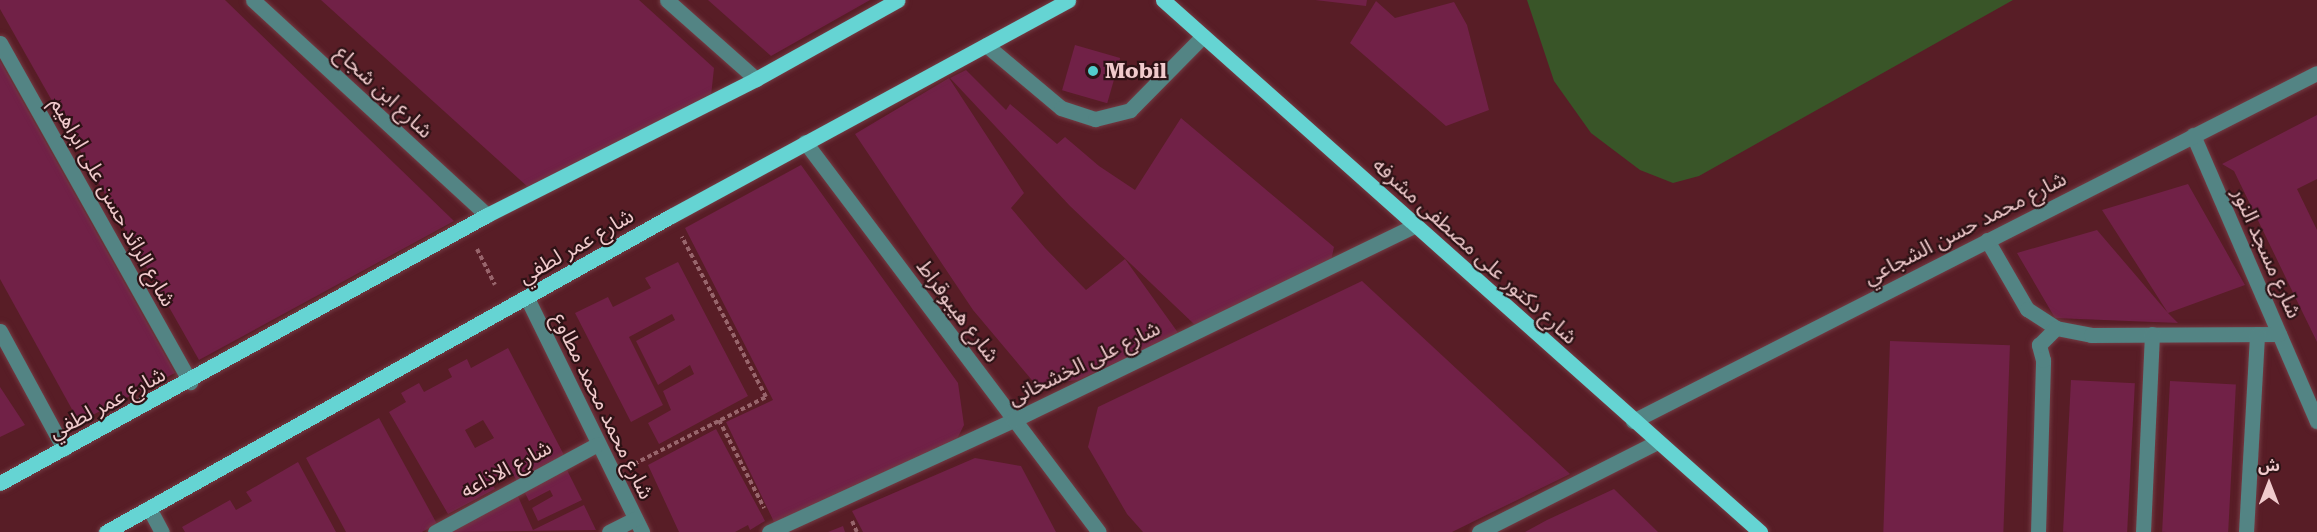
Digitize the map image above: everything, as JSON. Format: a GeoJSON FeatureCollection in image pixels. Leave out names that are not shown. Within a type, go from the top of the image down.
{"type":"FeatureCollection","features":[{"type":"Feature","properties":{"kind":"main road","name":"شارع عمر لطفي"},"geometry":{"type":"LineString","coordinates":[[0,483],[190,382],[487,215],[756,79],[898,0]]}},
{"type":"Feature","properties":{"kind":"main road","name":"شارع عمر لطفي"},"geometry":{"type":"LineString","coordinates":[[106,532],[671,216],[1068,0]]}},
{"type":"Feature","properties":{"kind":"main road","name":"شارع دكتور على مصطفى مشرفه"},"geometry":{"type":"LineString","coordinates":[[1163,0],[1760,532]]}},
{"type":"Feature","properties":{"kind":"street","name":"شارع ابن شجاع"},"geometry":{"type":"LineString","coordinates":[[253,0],[487,215]]}},
{"type":"Feature","properties":{"kind":"street"},"geometry":{"type":"LineString","coordinates":[[667,0],[756,79]]}},
{"type":"Feature","properties":{"kind":"street"},"geometry":{"type":"LineString","coordinates":[[986,45],[1061,108],[1095,119],[1130,110],[1203,36]]}},
{"type":"Feature","properties":{"kind":"street","name":"شارع الرائد حسن على ابراهيم"},"geometry":{"type":"LineString","coordinates":[[0,43],[190,382]]}},
{"type":"Feature","properties":{"kind":"street","name":"شارع محمد حسن الشجاعي"},"geometry":{"type":"LineString","coordinates":[[1633,421],[2317,73]]}},
{"type":"Feature","properties":{"kind":"street","name":"شارع مسجد النور"},"geometry":{"type":"LineString","coordinates":[[2193,135],[2317,421]]}},
{"type":"Feature","properties":{"kind":"street","name":"شارع هيبوقراط"},"geometry":{"type":"LineString","coordinates":[[805,142],[1099,532]]}},
{"type":"Feature","properties":{"kind":"street","name":"شارع على الخشخانى"},"geometry":{"type":"LineString","coordinates":[[771,531],[1014,420],[1415,225]]}},
{"type":"Feature","properties":{"kind":"street"},"geometry":{"type":"LineString","coordinates":[[1986,240],[2027,309],[2056,328],[2091,335],[2279,334]]}},
{"type":"Feature","properties":{"kind":"street","name":"شارع محمد محمد مطاوع"},"geometry":{"type":"LineString","coordinates":[[527,298],[638,526]]}},
{"type":"Feature","properties":{"kind":"street"},"geometry":{"type":"LineString","coordinates":[[2038,532],[2043,360],[2039,345],[2056,328]]}},
{"type":"Feature","properties":{"kind":"street"},"geometry":{"type":"LineString","coordinates":[[0,331],[64,449]]}},
{"type":"Feature","properties":{"kind":"street"},"geometry":{"type":"LineString","coordinates":[[2144,532],[2152,334]]}},
{"type":"Feature","properties":{"kind":"street"},"geometry":{"type":"LineString","coordinates":[[2246,532],[2257,334]]}},
{"type":"Feature","properties":{"kind":"street"},"geometry":{"type":"LineString","coordinates":[[1479,532],[1658,442]]}},
{"type":"Feature","properties":{"kind":"street","name":"شارع الاذاعه"},"geometry":{"type":"LineString","coordinates":[[435,532],[598,444]]}},
{"type":"Feature","properties":{"kind":"street"},"geometry":{"type":"LineString","coordinates":[[149,508],[162,532]]}},
{"type":"Feature","properties":{"kind":"street"},"geometry":{"type":"LineString","coordinates":[[609,532],[638,526]]}},
{"type":"Feature","properties":{"kind":"path"},"geometry":{"type":"LineString","coordinates":[[612,475],[766,397],[671,216]]}},
{"type":"Feature","properties":{"kind":"path"},"geometry":{"type":"LineString","coordinates":[[465,227],[508,309]]}},
{"type":"Feature","properties":{"kind":"path"},"geometry":{"type":"LineString","coordinates":[[719,420],[771,531]]}},
{"type":"Feature","properties":{"kind":"green space"},"geometry":{"type":"Polygon","coordinates":[[[1527,0],[2013,0],[1699,176],[1673,183],[1640,170],[1591,133],[1554,81],[1527,0]]]}},
{"type":"Feature","properties":{"kind":"building"},"geometry":{"type":"Polygon","coordinates":[[[0,0],[225,0],[454,221],[199,360],[0,9],[0,0]]]}},
{"type":"Feature","properties":{"kind":"building"},"geometry":{"type":"Polygon","coordinates":[[[321,0],[639,0],[714,68],[711,96],[529,188],[321,0]]]}},
{"type":"Feature","properties":{"kind":"building"},"geometry":{"type":"Polygon","coordinates":[[[708,0],[870,0],[771,56],[708,0]]]}},
{"type":"Feature","properties":{"kind":"building"},"geometry":{"type":"Polygon","coordinates":[[[1315,0],[1367,0],[1366,6],[1315,0]]]}},
{"type":"Feature","properties":{"kind":"building"},"geometry":{"type":"Polygon","coordinates":[[[1376,1],[1395,18],[1454,2],[1467,25],[1489,110],[1446,126],[1350,43],[1376,1]]]}},
{"type":"Feature","properties":{"kind":"building","name":"Mobil"},"geometry":{"type":"Polygon","coordinates":[[[1075,45],[1120,58],[1107,103],[1062,90],[1075,45]]]}},
{"type":"Feature","properties":{"kind":"building"},"geometry":{"type":"Polygon","coordinates":[[[0,61],[175,373],[79,422],[0,279],[0,61]]]}},
{"type":"Feature","properties":{"kind":"building"},"geometry":{"type":"Polygon","coordinates":[[[966,70],[1006,110],[1010,104],[1057,144],[1065,137],[1099,166],[1135,190],[1181,118],[1334,247],[1331,261],[1195,325],[1070,206],[950,78],[966,70]]]}},
{"type":"Feature","properties":{"kind":"building"},"geometry":{"type":"Polygon","coordinates":[[[949,78],[1024,193],[1011,208],[1045,248],[1086,290],[1125,259],[1179,334],[1078,380],[1036,385],[973,310],[855,134],[949,78]]]}},
{"type":"Feature","properties":{"kind":"building"},"geometry":{"type":"Polygon","coordinates":[[[2317,115],[2317,179],[2297,189],[2317,230],[2317,342],[2234,171],[2222,164],[2317,115]]]}},
{"type":"Feature","properties":{"kind":"building"},"geometry":{"type":"Polygon","coordinates":[[[801,165],[958,383],[964,425],[956,441],[775,524],[726,422],[773,400],[685,228],[801,165]]]}},
{"type":"Feature","properties":{"kind":"building"},"geometry":{"type":"Polygon","coordinates":[[[2188,184],[2245,285],[2168,313],[2102,210],[2188,184]]]}},
{"type":"Feature","properties":{"kind":"building"},"geometry":{"type":"Polygon","coordinates":[[[2097,230],[2178,323],[2055,318],[2017,253],[2097,230]]]}},
{"type":"Feature","properties":{"kind":"building"},"geometry":{"type":"Polygon","coordinates":[[[678,262],[748,396],[659,444],[648,423],[671,410],[663,391],[694,374],[690,365],[658,385],[636,341],[675,320],[672,314],[629,337],[663,405],[631,422],[575,313],[608,297],[613,307],[651,288],[645,278],[678,262]]]}},
{"type":"Feature","properties":{"kind":"building"},"geometry":{"type":"Polygon","coordinates":[[[1362,281],[1570,474],[1452,532],[1143,532],[1127,514],[1088,447],[1098,407],[1362,281]]]}},
{"type":"Feature","properties":{"kind":"building"},"geometry":{"type":"Polygon","coordinates":[[[1890,341],[2010,345],[2003,532],[1883,532],[1890,341]]]}},
{"type":"Feature","properties":{"kind":"building"},"geometry":{"type":"Polygon","coordinates":[[[508,348],[564,455],[517,481],[510,469],[490,480],[495,489],[448,514],[389,412],[406,402],[401,393],[419,383],[424,392],[452,377],[448,369],[467,359],[471,368],[508,348]],[[483,420],[465,430],[475,448],[494,438],[483,420]]]}},
{"type":"Feature","properties":{"kind":"building"},"geometry":{"type":"Polygon","coordinates":[[[2071,380],[2135,383],[2127,532],[2063,532],[2071,380]]]}},
{"type":"Feature","properties":{"kind":"building"},"geometry":{"type":"Polygon","coordinates":[[[2170,381],[2236,384],[2228,532],[2162,532],[2170,381]]]}},
{"type":"Feature","properties":{"kind":"building"},"geometry":{"type":"Polygon","coordinates":[[[0,387],[25,425],[0,437],[0,387]]]}},
{"type":"Feature","properties":{"kind":"building"},"geometry":{"type":"Polygon","coordinates":[[[379,418],[437,524],[422,532],[346,532],[306,458],[379,418]]]}},
{"type":"Feature","properties":{"kind":"building"},"geometry":{"type":"Polygon","coordinates":[[[716,429],[765,521],[750,530],[748,525],[735,532],[679,532],[648,465],[716,429]]]}},
{"type":"Feature","properties":{"kind":"building"},"geometry":{"type":"Polygon","coordinates":[[[975,458],[1021,466],[1056,532],[863,532],[852,511],[975,458]]]}},
{"type":"Feature","properties":{"kind":"building"},"geometry":{"type":"Polygon","coordinates":[[[298,462],[336,532],[185,532],[182,527],[230,500],[236,510],[252,501],[246,492],[298,462]]]}},
{"type":"Feature","properties":{"kind":"building"},"geometry":{"type":"Polygon","coordinates":[[[565,466],[582,500],[538,521],[532,508],[553,496],[550,490],[529,501],[523,489],[565,466]]]}},
{"type":"Feature","properties":{"kind":"building"},"geometry":{"type":"Polygon","coordinates":[[[1614,489],[1658,532],[1525,532],[1547,520],[1614,489]]]}},
{"type":"Feature","properties":{"kind":"building"},"geometry":{"type":"Polygon","coordinates":[[[516,492],[533,530],[584,505],[596,530],[449,532],[516,492]]]}},
{"type":"Feature","properties":{"kind":"building"},"geometry":{"type":"Polygon","coordinates":[[[843,526],[845,532],[828,532],[843,526]]]}},
{"type":"Feature","properties":{"kind":"place","name":"Mobil"},"geometry":{"type":"Point","coordinates":[1093,71]}}]}
